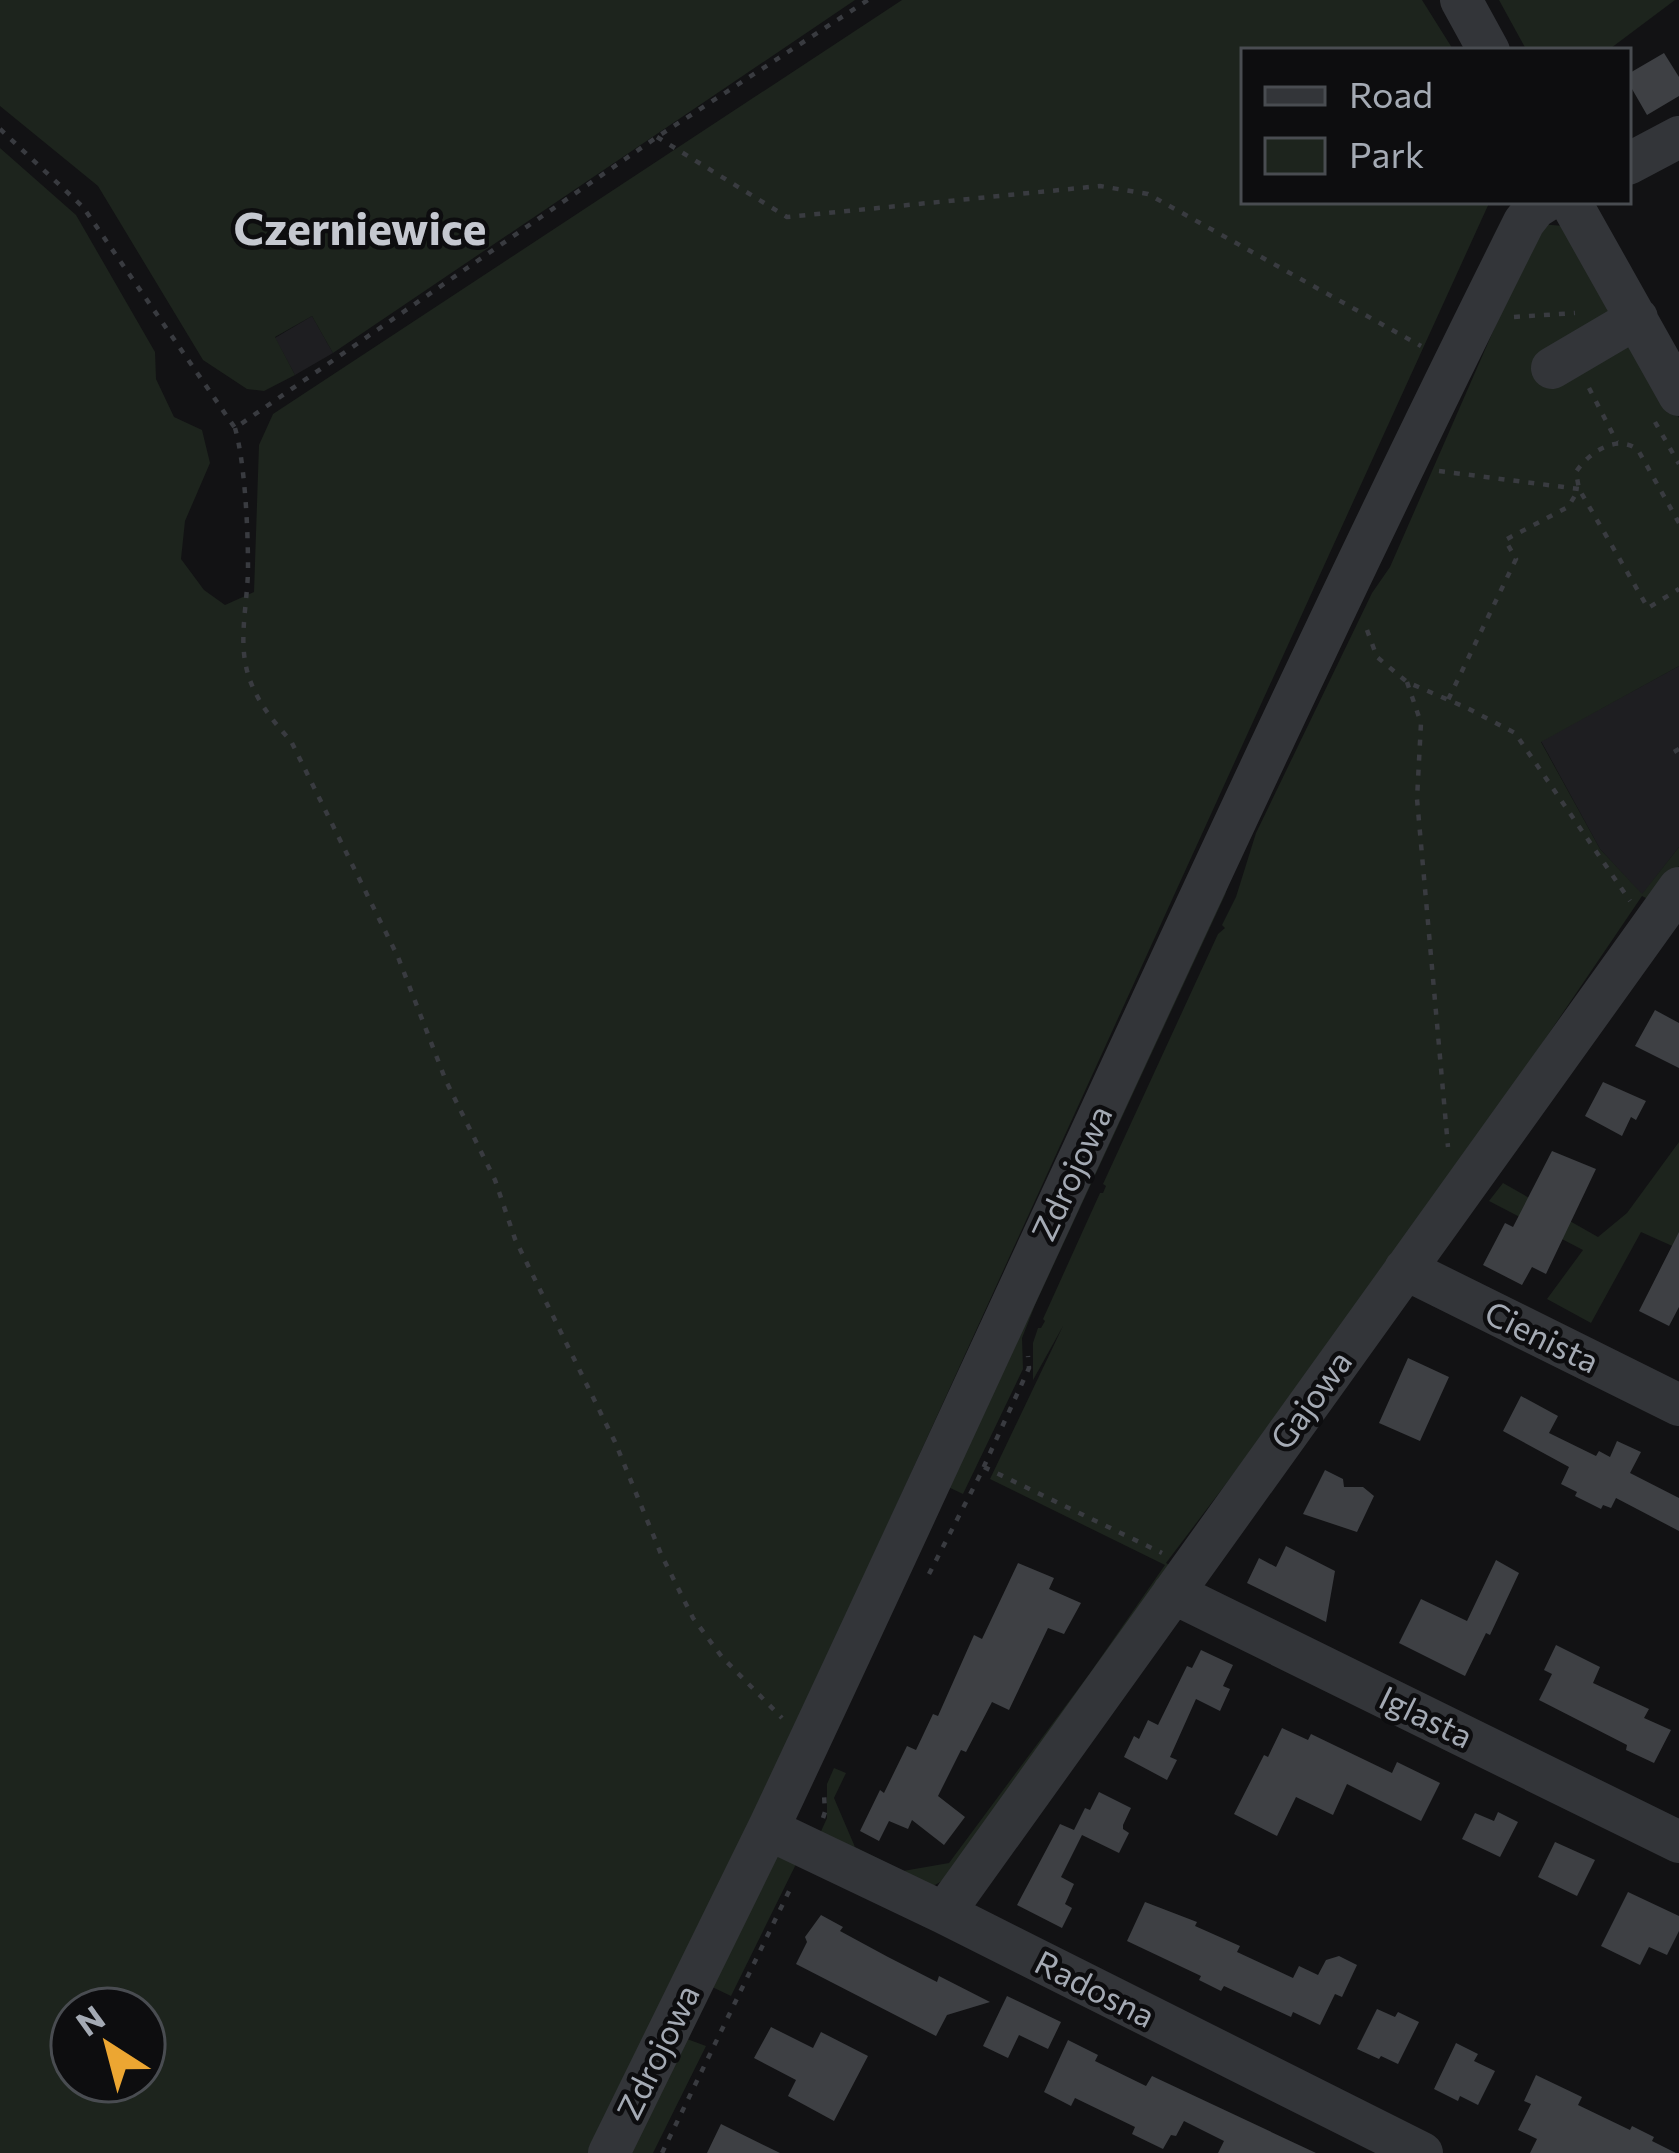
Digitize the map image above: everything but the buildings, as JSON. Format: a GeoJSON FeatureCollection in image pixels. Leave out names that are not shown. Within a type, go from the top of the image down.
{"type":"FeatureCollection","features":[{"type":"Feature","properties":{"kind":"street"},"geometry":{"type":"LineString","coordinates":[[1461,0],[1487,48]]}},
{"type":"Feature","properties":{"kind":"street"},"geometry":{"type":"LineString","coordinates":[[1631,162],[1679,137]]}},
{"type":"Feature","properties":{"kind":"street","name":"Zdrojowa"},"geometry":{"type":"LineString","coordinates":[[609,2153],[768,1828],[1201,892],[1453,364],[1524,222],[1541,204]]}},
{"type":"Feature","properties":{"kind":"street"},"geometry":{"type":"LineString","coordinates":[[1570,204],[1592,344],[1666,378]]}},
{"type":"Feature","properties":{"kind":"street","name":"Gajowa"},"geometry":{"type":"LineString","coordinates":[[944,1913],[1172,1575],[1405,1269],[1679,888]]}},
{"type":"Feature","properties":{"kind":"street","name":"Cienista"},"geometry":{"type":"LineString","coordinates":[[1405,1269],[1679,1405]]}},
{"type":"Feature","properties":{"kind":"street","name":"Iglasta"},"geometry":{"type":"LineString","coordinates":[[1172,1575],[1679,1841]]}},
{"type":"Feature","properties":{"kind":"street","name":"Radosna"},"geometry":{"type":"LineString","coordinates":[[768,1828],[1422,2153]]}},
{"type":"Feature","properties":{"kind":"path"},"geometry":{"type":"LineString","coordinates":[[235,428],[657,137],[868,0]]}},
{"type":"Feature","properties":{"kind":"path"},"geometry":{"type":"LineString","coordinates":[[0,130],[83,207],[235,428],[248,567],[244,660],[255,693],[290,741],[398,957],[446,1081],[495,1180],[514,1239],[615,1442],[693,1618],[722,1657],[807,1744]]}},
{"type":"Feature","properties":{"kind":"path"},"geometry":{"type":"LineString","coordinates":[[657,137],[787,217],[1100,186],[1148,194],[1453,364]]}},
{"type":"Feature","properties":{"kind":"path"},"geometry":{"type":"LineString","coordinates":[[1497,318],[1594,311],[1592,344],[1617,442]]}},
{"type":"Feature","properties":{"kind":"path"},"geometry":{"type":"LineString","coordinates":[[1666,378],[1679,464]]}},
{"type":"Feature","properties":{"kind":"path"},"geometry":{"type":"LineString","coordinates":[[1679,523],[1638,450],[1629,443],[1617,442],[1576,472],[1579,489],[1648,608],[1679,589]]}},
{"type":"Feature","properties":{"kind":"path"},"geometry":{"type":"LineString","coordinates":[[1446,456],[1439,471],[1579,489]]}},
{"type":"Feature","properties":{"kind":"path"},"geometry":{"type":"LineString","coordinates":[[1448,700],[1516,560],[1505,541],[1568,507],[1579,489]]}},
{"type":"Feature","properties":{"kind":"path"},"geometry":{"type":"LineString","coordinates":[[1669,505],[1679,499]]}},
{"type":"Feature","properties":{"kind":"path"},"geometry":{"type":"LineString","coordinates":[[1366,613],[1377,656],[1407,682],[1515,733],[1649,929]]}},
{"type":"Feature","properties":{"kind":"path"},"geometry":{"type":"LineString","coordinates":[[1407,682],[1421,724],[1417,799],[1449,1150],[1460,1192]]}},
{"type":"Feature","properties":{"kind":"path"},"geometry":{"type":"LineString","coordinates":[[927,1578],[1029,1368],[1028,1353]]}},
{"type":"Feature","properties":{"kind":"path"},"geometry":{"type":"LineString","coordinates":[[984,1467],[1172,1575]]}},
{"type":"Feature","properties":{"kind":"path"},"geometry":{"type":"LineString","coordinates":[[662,2153],[825,1812],[823,1784]]}},
{"type":"Feature","properties":{"kind":"shaded area"},"geometry":{"type":"Polygon","coordinates":[[[312,316],[333,353],[295,375],[275,338],[312,316]]]}},
{"type":"Feature","properties":{"kind":"shaded area"},"geometry":{"type":"Polygon","coordinates":[[[1679,666],[1679,847],[1642,895],[1600,849],[1541,741],[1679,666]]]}},
{"type":"Feature","properties":{"kind":"green space"},"geometry":{"type":"Polygon","coordinates":[[[0,0],[855,0],[333,353],[312,316],[275,337],[295,375],[264,391],[247,389],[203,360],[98,186],[0,106],[0,0]]]}},
{"type":"Feature","properties":{"kind":"green space"},"geometry":{"type":"Polygon","coordinates":[[[902,0],[1422,0],[1452,48],[1241,48],[1241,204],[1489,204],[760,1805],[594,2153],[0,2153],[0,148],[76,215],[155,352],[156,379],[174,417],[202,430],[210,463],[185,521],[181,559],[204,590],[225,605],[254,592],[259,445],[273,414],[902,0]]]}},
{"type":"Feature","properties":{"kind":"green space"},"geometry":{"type":"Polygon","coordinates":[[[1499,0],[1675,0],[1611,48],[1525,48],[1499,0]]]}},
{"type":"Feature","properties":{"kind":"green space"},"geometry":{"type":"Polygon","coordinates":[[[1540,224],[1564,226],[1679,418],[1679,666],[1541,742],[1600,849],[1642,894],[1679,847],[1679,866],[1652,901],[1642,896],[1394,1262],[1166,1563],[1173,1567],[944,1880],[933,1886],[818,1838],[827,1818],[827,1784],[834,1768],[846,1773],[834,1798],[855,1847],[903,1871],[949,1863],[1165,1565],[990,1479],[1063,1326],[1033,1380],[1038,1328],[1218,934],[1225,928],[1222,925],[1256,833],[1372,593],[1390,567],[1540,224]]]}},
{"type":"Feature","properties":{"kind":"green space"},"geometry":{"type":"Polygon","coordinates":[[[1243,839],[1225,895],[1035,1305],[1022,1338],[1023,1369],[963,1494],[944,1485],[1243,839]]]}},
{"type":"Feature","properties":{"kind":"green space"},"geometry":{"type":"Polygon","coordinates":[[[1679,1142],[1679,1249],[1641,1232],[1591,1323],[1547,1299],[1583,1250],[1489,1201],[1503,1183],[1598,1237],[1627,1213],[1679,1142]]]}},
{"type":"Feature","properties":{"kind":"green space"},"geometry":{"type":"Polygon","coordinates":[[[775,1855],[799,1858],[731,1996],[708,1985],[775,1855]]]}},
{"type":"Feature","properties":{"kind":"green space"},"geometry":{"type":"Polygon","coordinates":[[[687,2039],[706,2046],[653,2153],[629,2153],[687,2039]]]}},
{"type":"Feature","properties":{"kind":"district","name":"Czerniewice"},"geometry":{"type":"Point","coordinates":[360,229]}}]}
